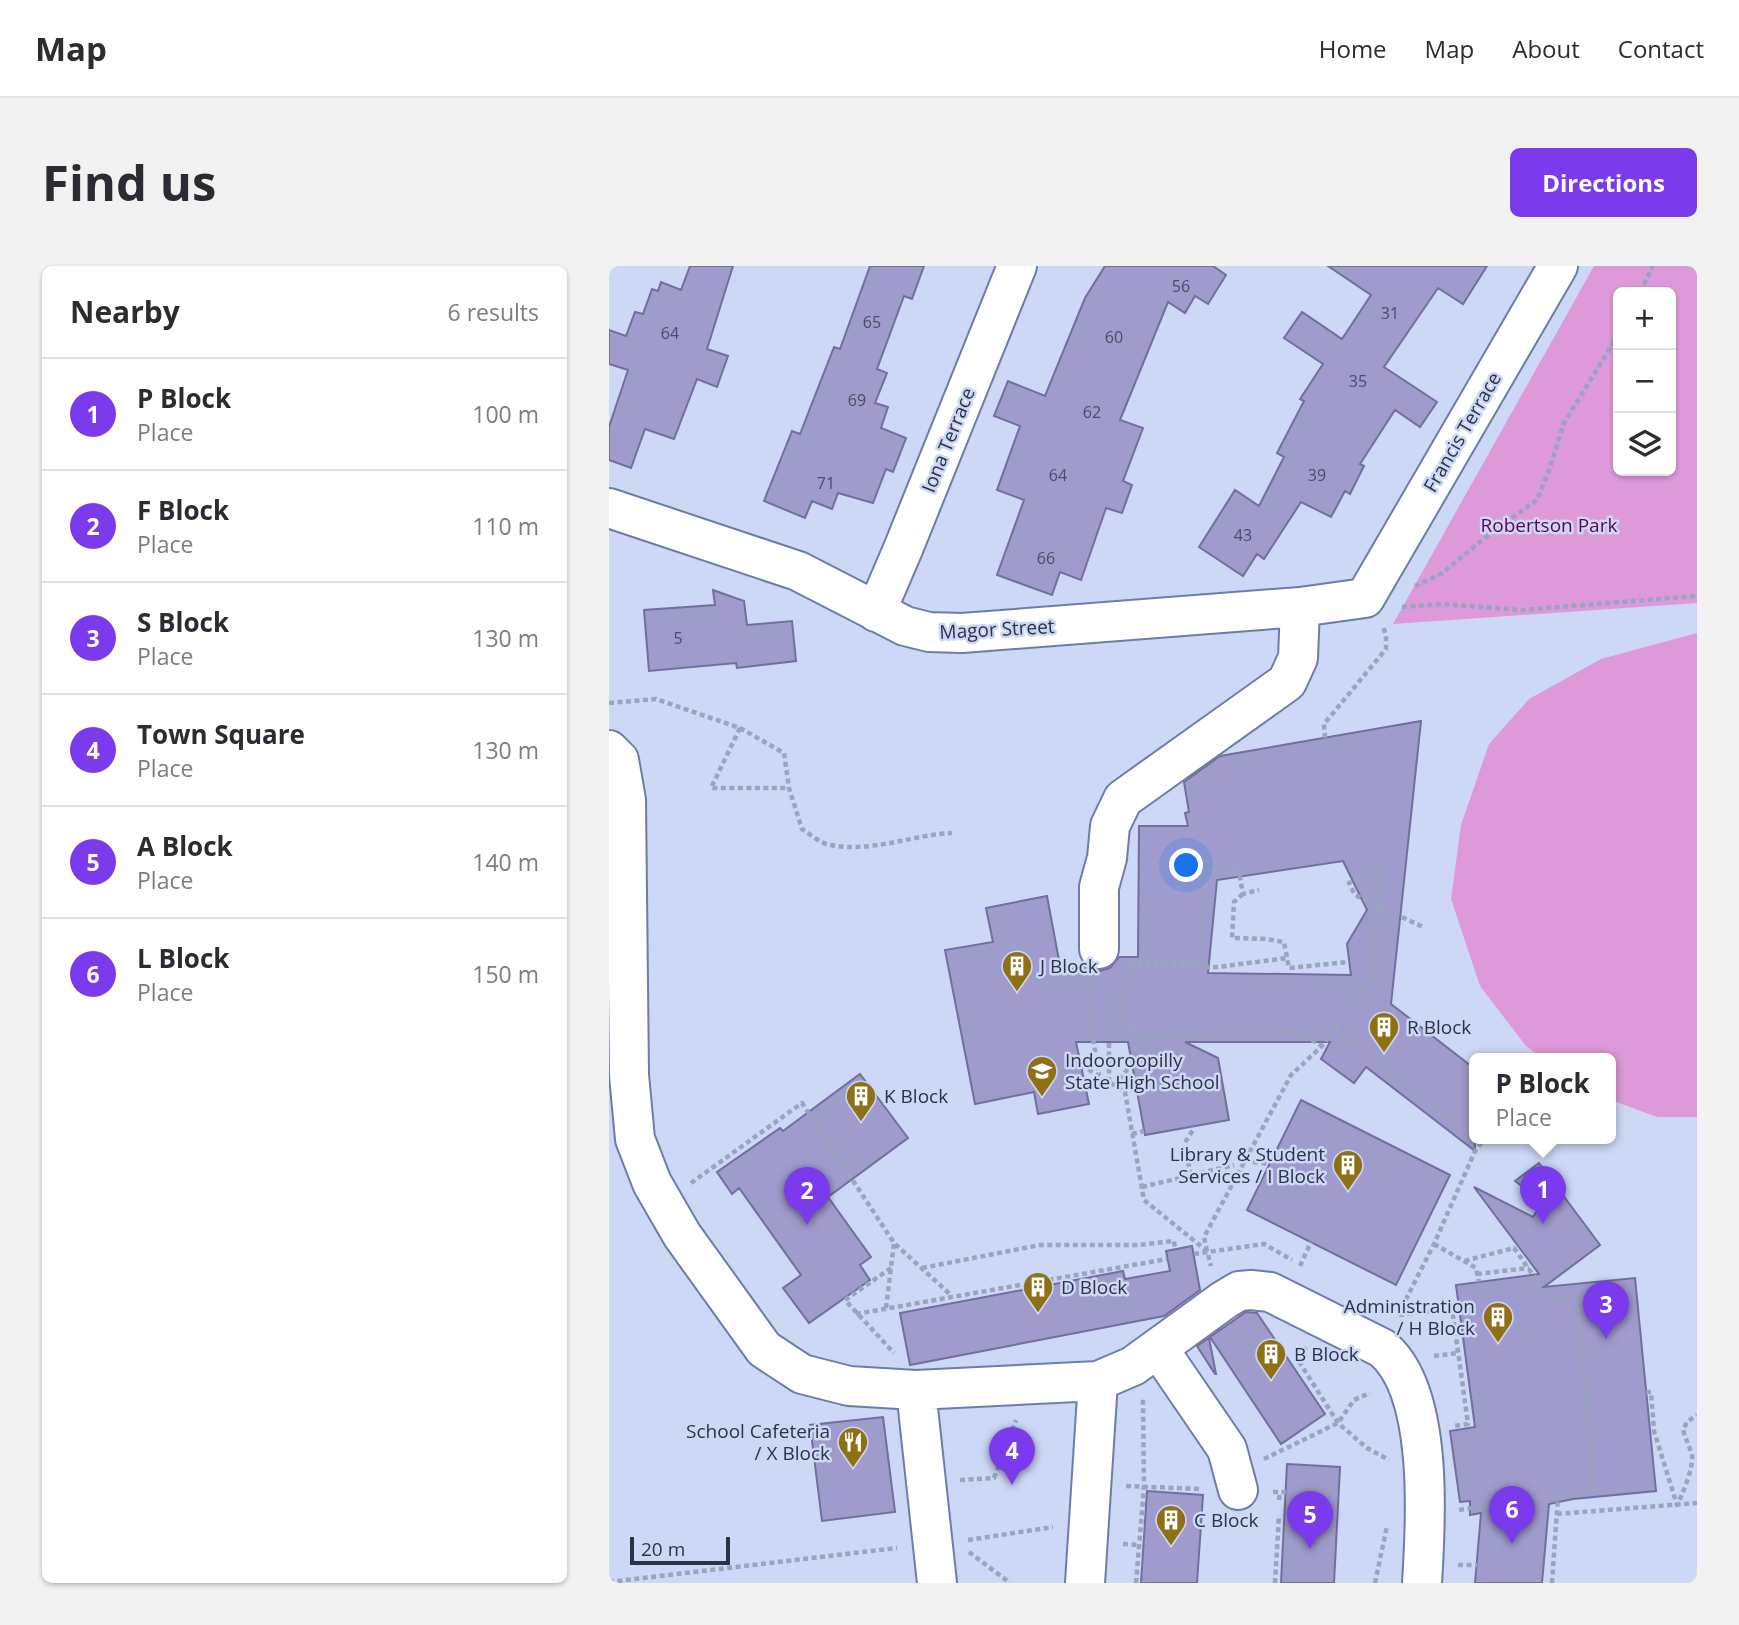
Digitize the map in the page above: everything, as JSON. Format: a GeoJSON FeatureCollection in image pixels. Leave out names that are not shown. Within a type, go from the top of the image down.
{"type":"FeatureCollection","features":[{"type":"Feature","properties":{"kind":"street","name":"Iona Terrace"},"geometry":{"type":"LineString","coordinates":[[876,612],[1017,266]]}},
{"type":"Feature","properties":{"kind":"street","name":"Francis Terrace"},"geometry":{"type":"LineString","coordinates":[[1382,607],[1558,266]]}},
{"type":"Feature","properties":{"kind":"street","name":"Magor Street"},"geometry":{"type":"LineString","coordinates":[[609,508],[798,571],[876,612],[918,630],[962,633],[1300,607],[1382,607]]}},
{"type":"Feature","properties":{"kind":"street"},"geometry":{"type":"LineString","coordinates":[[1110,968],[1099,887],[1107,858],[1110,826],[1123,799],[1287,682],[1298,658],[1300,607]]}},
{"type":"Feature","properties":{"kind":"street"},"geometry":{"type":"LineString","coordinates":[[609,750],[619,760],[626,800],[629,1075],[635,1139],[652,1183],[683,1235],[764,1349],[802,1374],[849,1386],[916,1390],[1098,1381],[1133,1366],[1239,1291],[1270,1292],[1382,1348],[1392,1356],[1410,1387],[1423,1458],[1425,1532],[1438,1574]]}},
{"type":"Feature","properties":{"kind":"street"},"geometry":{"type":"LineString","coordinates":[[1158,1348],[1227,1449],[1238,1490]]}},
{"type":"Feature","properties":{"kind":"street"},"geometry":{"type":"LineString","coordinates":[[1085,1583],[1098,1381]]}},
{"type":"Feature","properties":{"kind":"street"},"geometry":{"type":"LineString","coordinates":[[916,1390],[937,1583]]}},
{"type":"Feature","properties":{"kind":"path"},"geometry":{"type":"LineString","coordinates":[[1642,287],[1653,266]]}},
{"type":"Feature","properties":{"kind":"path"},"geometry":{"type":"LineString","coordinates":[[1408,589],[1441,574],[1492,532],[1537,500],[1564,423],[1613,343]]}},
{"type":"Feature","properties":{"kind":"path"},"geometry":{"type":"LineString","coordinates":[[1325,738],[1324,724],[1386,649],[1382,607],[1442,604],[1521,610],[1697,596]]}},
{"type":"Feature","properties":{"kind":"path"},"geometry":{"type":"LineString","coordinates":[[609,703],[656,699],[740,728],[784,753],[789,788],[801,829],[828,845],[873,847],[952,833]]}},
{"type":"Feature","properties":{"kind":"path"},"geometry":{"type":"LineString","coordinates":[[740,728],[711,788],[789,788]]}},
{"type":"Feature","properties":{"kind":"path"},"geometry":{"type":"LineString","coordinates":[[1099,1076],[1087,1002],[1091,990],[1110,968],[1200,963],[1206,871],[1238,867],[1243,894]]}},
{"type":"Feature","properties":{"kind":"path"},"geometry":{"type":"LineString","coordinates":[[1213,1276],[1203,1237],[1291,1075],[1322,1046],[1370,979],[1375,929],[1377,916],[1378,904],[1381,879],[1383,867],[1349,883],[1355,895],[1366,900],[1373,904],[1380,908],[1403,920],[1423,927]]}},
{"type":"Feature","properties":{"kind":"path"},"geometry":{"type":"LineString","coordinates":[[1259,890],[1243,894],[1234,902],[1231,938],[1284,942],[1289,968],[1347,962]]}},
{"type":"Feature","properties":{"kind":"path"},"geometry":{"type":"LineString","coordinates":[[1110,968],[1218,967],[1287,958]]}},
{"type":"Feature","properties":{"kind":"path"},"geometry":{"type":"LineString","coordinates":[[1110,968],[1121,1028],[1135,1028],[1135,1060],[1112,1084]]}},
{"type":"Feature","properties":{"kind":"path"},"geometry":{"type":"LineString","coordinates":[[1110,968],[1112,1084]]}},
{"type":"Feature","properties":{"kind":"path"},"geometry":{"type":"LineString","coordinates":[[1335,1029],[1464,1130],[1469,1124]]}},
{"type":"Feature","properties":{"kind":"path"},"geometry":{"type":"LineString","coordinates":[[1135,1037],[1300,1032],[1322,1046]]}},
{"type":"Feature","properties":{"kind":"path"},"geometry":{"type":"LineString","coordinates":[[1081,1065],[1125,1093],[1144,1200],[1207,1251]]}},
{"type":"Feature","properties":{"kind":"path"},"geometry":{"type":"LineString","coordinates":[[684,1188],[802,1103],[894,1243],[952,1296]]}},
{"type":"Feature","properties":{"kind":"path"},"geometry":{"type":"LineString","coordinates":[[1191,1175],[1184,1144],[1193,1130],[1192,1127]]}},
{"type":"Feature","properties":{"kind":"path"},"geometry":{"type":"LineString","coordinates":[[1132,1134],[1144,1131]]}},
{"type":"Feature","properties":{"kind":"path"},"geometry":{"type":"LineString","coordinates":[[1441,1428],[1468,1424],[1452,1308],[1398,1315],[1481,1144]]}},
{"type":"Feature","properties":{"kind":"path"},"geometry":{"type":"LineString","coordinates":[[1253,1161],[1269,1164]]}},
{"type":"Feature","properties":{"kind":"path"},"geometry":{"type":"LineString","coordinates":[[1142,1187],[1234,1165]]}},
{"type":"Feature","properties":{"kind":"path"},"geometry":{"type":"LineString","coordinates":[[921,1269],[1039,1245],[1137,1245],[1174,1241],[1175,1250]]}},
{"type":"Feature","properties":{"kind":"path"},"geometry":{"type":"LineString","coordinates":[[1301,1264],[1311,1242]]}},
{"type":"Feature","properties":{"kind":"path"},"geometry":{"type":"LineString","coordinates":[[886,1308],[894,1243]]}},
{"type":"Feature","properties":{"kind":"path"},"geometry":{"type":"LineString","coordinates":[[1434,1244],[1476,1268],[1479,1282]]}},
{"type":"Feature","properties":{"kind":"path"},"geometry":{"type":"LineString","coordinates":[[1464,1261],[1514,1248],[1550,1299],[1578,1297],[1594,1491],[1470,1508]]}},
{"type":"Feature","properties":{"kind":"path"},"geometry":{"type":"LineString","coordinates":[[1194,1254],[1207,1251]]}},
{"type":"Feature","properties":{"kind":"path"},"geometry":{"type":"LineString","coordinates":[[856,1314],[1167,1259]]}},
{"type":"Feature","properties":{"kind":"path"},"geometry":{"type":"LineString","coordinates":[[891,1268],[845,1300],[898,1357]]}},
{"type":"Feature","properties":{"kind":"path"},"geometry":{"type":"LineString","coordinates":[[1477,1274],[1529,1268]]}},
{"type":"Feature","properties":{"kind":"path"},"geometry":{"type":"LineString","coordinates":[[1311,1339],[1298,1360],[1338,1423],[1367,1448],[1395,1463]]}},
{"type":"Feature","properties":{"kind":"path"},"geometry":{"type":"LineString","coordinates":[[1136,1583],[1144,1487],[1143,1390]]}},
{"type":"Feature","properties":{"kind":"path"},"geometry":{"type":"LineString","coordinates":[[1263,1459],[1338,1423],[1353,1400],[1374,1391]]}},
{"type":"Feature","properties":{"kind":"path"},"geometry":{"type":"LineString","coordinates":[[1646,1392],[1651,1392],[1654,1431],[1677,1505]]}},
{"type":"Feature","properties":{"kind":"path"},"geometry":{"type":"LineString","coordinates":[[1677,1505],[1692,1465],[1692,1456],[1683,1429],[1688,1421],[1697,1415]]}},
{"type":"Feature","properties":{"kind":"path"},"geometry":{"type":"LineString","coordinates":[[952,1480],[994,1478],[1017,1419]]}},
{"type":"Feature","properties":{"kind":"path"},"geometry":{"type":"LineString","coordinates":[[1123,1486],[1197,1489]]}},
{"type":"Feature","properties":{"kind":"path"},"geometry":{"type":"LineString","coordinates":[[1279,1500],[1280,1492],[1286,1492]]}},
{"type":"Feature","properties":{"kind":"path"},"geometry":{"type":"LineString","coordinates":[[1552,1583],[1558,1497]]}},
{"type":"Feature","properties":{"kind":"path"},"geometry":{"type":"LineString","coordinates":[[1557,1514],[1697,1503]]}},
{"type":"Feature","properties":{"kind":"path"},"geometry":{"type":"LineString","coordinates":[[1275,1583],[1279,1515]]}},
{"type":"Feature","properties":{"kind":"path"},"geometry":{"type":"LineString","coordinates":[[1375,1583],[1387,1523]]}},
{"type":"Feature","properties":{"kind":"path"},"geometry":{"type":"LineString","coordinates":[[956,1541],[1064,1526]]}},
{"type":"Feature","properties":{"kind":"path"},"geometry":{"type":"LineString","coordinates":[[609,1582],[906,1547]]}},
{"type":"Feature","properties":{"kind":"path"},"geometry":{"type":"LineString","coordinates":[[967,1550],[1010,1583]]}},
{"type":"Feature","properties":{"kind":"path"},"geometry":{"type":"LineString","coordinates":[[1438,1574],[1477,1565]]}},
{"type":"Feature","properties":{"kind":"green space","name":"Robertson Park"},"geometry":{"type":"Polygon","coordinates":[[[1594,266],[1697,266],[1697,603],[1393,624],[1594,266]]]}},
{"type":"Feature","properties":{"kind":"green space"},"geometry":{"type":"Polygon","coordinates":[[[1697,633],[1697,1117],[1657,1117],[1616,1102],[1616,1053],[1535,1053],[1526,1046],[1480,986],[1451,899],[1461,825],[1489,744],[1529,699],[1601,659],[1697,633]]]}},
{"type":"Feature","properties":{"kind":"building"},"geometry":{"type":"Polygon","coordinates":[[[690,266],[733,266],[707,349],[728,356],[717,387],[697,379],[674,439],[645,429],[631,468],[609,460],[609,427],[628,370],[609,364],[609,330],[626,336],[635,312],[643,314],[652,289],[658,291],[661,282],[681,290],[690,266]]]}},
{"type":"Feature","properties":{"kind":"building"},"geometry":{"type":"Polygon","coordinates":[[[870,266],[924,266],[912,299],[904,296],[877,369],[887,373],[875,403],[888,407],[881,428],[906,438],[893,472],[886,469],[873,503],[838,493],[832,509],[812,501],[805,518],[764,501],[792,431],[800,434],[834,347],[840,349],[870,266]]]}},
{"type":"Feature","properties":{"kind":"building"},"geometry":{"type":"Polygon","coordinates":[[[1105,266],[1213,266],[1226,275],[1208,304],[1195,296],[1185,313],[1168,302],[1120,420],[1143,428],[1123,481],[1132,485],[1122,513],[1106,508],[1081,580],[1060,572],[1052,595],[997,575],[1024,500],[997,490],[1020,426],[994,416],[1008,381],[1045,396],[1085,298],[1105,266]]]}},
{"type":"Feature","properties":{"kind":"building"},"geometry":{"type":"Polygon","coordinates":[[[1328,266],[1487,266],[1463,304],[1438,288],[1384,367],[1437,402],[1420,427],[1395,410],[1360,464],[1364,466],[1350,494],[1345,491],[1331,517],[1301,502],[1264,559],[1257,554],[1243,576],[1199,547],[1235,490],[1259,506],[1284,457],[1277,453],[1304,401],[1300,399],[1323,364],[1284,338],[1302,312],[1342,339],[1371,295],[1328,266]]]}},
{"type":"Feature","properties":{"kind":"building"},"geometry":{"type":"Polygon","coordinates":[[[713,590],[744,601],[747,625],[792,621],[796,661],[737,668],[736,663],[649,671],[644,610],[715,605],[713,590]]]}},
{"type":"Feature","properties":{"kind":"building"},"geometry":{"type":"Polygon","coordinates":[[[1421,721],[1391,1004],[1469,1064],[1469,1144],[1475,1144],[1475,1151],[1366,1067],[1354,1083],[1321,1059],[1330,1042],[1185,1042],[1218,1058],[1229,1120],[1145,1135],[1128,1042],[1076,1042],[1089,1104],[1038,1114],[1034,1092],[975,1104],[945,950],[993,942],[986,908],[1047,896],[1061,971],[1086,966],[1100,971],[1110,968],[1119,957],[1138,957],[1139,826],[1188,826],[1185,813],[1189,812],[1184,782],[1220,756],[1421,721]],[[1343,861],[1217,880],[1208,973],[1351,975],[1347,944],[1367,910],[1343,861]]]}},
{"type":"Feature","properties":{"kind":"building"},"geometry":{"type":"Polygon","coordinates":[[[860,1074],[908,1138],[828,1197],[871,1257],[860,1265],[870,1280],[809,1323],[783,1288],[801,1275],[739,1188],[732,1194],[717,1172],[780,1128],[783,1131],[860,1074]]]}},
{"type":"Feature","properties":{"kind":"building","name":"Library & Student Services / I Block"},"geometry":{"type":"Polygon","coordinates":[[[1301,1100],[1450,1175],[1396,1285],[1247,1210],[1301,1100]]]}},
{"type":"Feature","properties":{"kind":"building"},"geometry":{"type":"Polygon","coordinates":[[[1539,1163],[1600,1245],[1544,1287],[1635,1278],[1656,1491],[1549,1504],[1542,1583],[1475,1583],[1481,1513],[1470,1515],[1470,1501],[1460,1502],[1450,1431],[1475,1427],[1456,1285],[1539,1274],[1474,1187],[1533,1217],[1543,1202],[1515,1181],[1539,1163]]]}},
{"type":"Feature","properties":{"kind":"building","name":"D Block"},"geometry":{"type":"Polygon","coordinates":[[[1192,1246],[1200,1290],[1164,1316],[910,1365],[900,1313],[1123,1271],[1125,1279],[1170,1271],[1166,1251],[1192,1246]]]}},
{"type":"Feature","properties":{"kind":"building","name":"B Block"},"geometry":{"type":"Polygon","coordinates":[[[1246,1312],[1257,1313],[1325,1414],[1281,1444],[1210,1337],[1246,1312]]]}},
{"type":"Feature","properties":{"kind":"building"},"geometry":{"type":"Polygon","coordinates":[[[1209,1338],[1216,1374],[1197,1346],[1209,1338]]]}},
{"type":"Feature","properties":{"kind":"building","name":"School Cafeteria / X Block"},"geometry":{"type":"Polygon","coordinates":[[[883,1417],[895,1512],[822,1521],[810,1425],[883,1417]]]}},
{"type":"Feature","properties":{"kind":"building"},"geometry":{"type":"Polygon","coordinates":[[[1287,1464],[1340,1467],[1334,1583],[1281,1583],[1287,1464]]]}},
{"type":"Feature","properties":{"kind":"building","name":"C Block"},"geometry":{"type":"Polygon","coordinates":[[[1147,1491],[1203,1495],[1197,1583],[1141,1583],[1147,1491]]]}},
{"type":"Feature","properties":{"kind":"place","name":"J Block"},"geometry":{"type":"Point","coordinates":[1017,993]}},
{"type":"Feature","properties":{"kind":"place","name":"R Block"},"geometry":{"type":"Point","coordinates":[1384,1054]}},
{"type":"Feature","properties":{"kind":"place","name":"Indooroopilly State High School"},"geometry":{"type":"Point","coordinates":[1042,1098]}},
{"type":"Feature","properties":{"kind":"place","name":"K Block"},"geometry":{"type":"Point","coordinates":[861,1123]}},
{"type":"Feature","properties":{"kind":"place","name":"Library & Student Services / I Block"},"geometry":{"type":"Point","coordinates":[1348,1192]}},
{"type":"Feature","properties":{"kind":"place","name":"P Block"},"geometry":{"type":"Point","coordinates":[1543,1224]}},
{"type":"Feature","properties":{"kind":"place","name":"F Block"},"geometry":{"type":"Point","coordinates":[807,1225]}},
{"type":"Feature","properties":{"kind":"place","name":"D Block"},"geometry":{"type":"Point","coordinates":[1038,1314]}},
{"type":"Feature","properties":{"kind":"place","name":"S Block"},"geometry":{"type":"Point","coordinates":[1606,1339]}},
{"type":"Feature","properties":{"kind":"place","name":"Administration / H Block"},"geometry":{"type":"Point","coordinates":[1498,1344]}},
{"type":"Feature","properties":{"kind":"place","name":"B Block"},"geometry":{"type":"Point","coordinates":[1271,1381]}},
{"type":"Feature","properties":{"kind":"place","name":"School Cafeteria / X Block"},"geometry":{"type":"Point","coordinates":[853,1469]}},
{"type":"Feature","properties":{"kind":"place","name":"Town Square"},"geometry":{"type":"Point","coordinates":[1012,1485]}},
{"type":"Feature","properties":{"kind":"place","name":"L Block"},"geometry":{"type":"Point","coordinates":[1512,1544]}},
{"type":"Feature","properties":{"kind":"place","name":"C Block"},"geometry":{"type":"Point","coordinates":[1171,1547]}},
{"type":"Feature","properties":{"kind":"place","name":"A Block"},"geometry":{"type":"Point","coordinates":[1310,1549]}}]}
